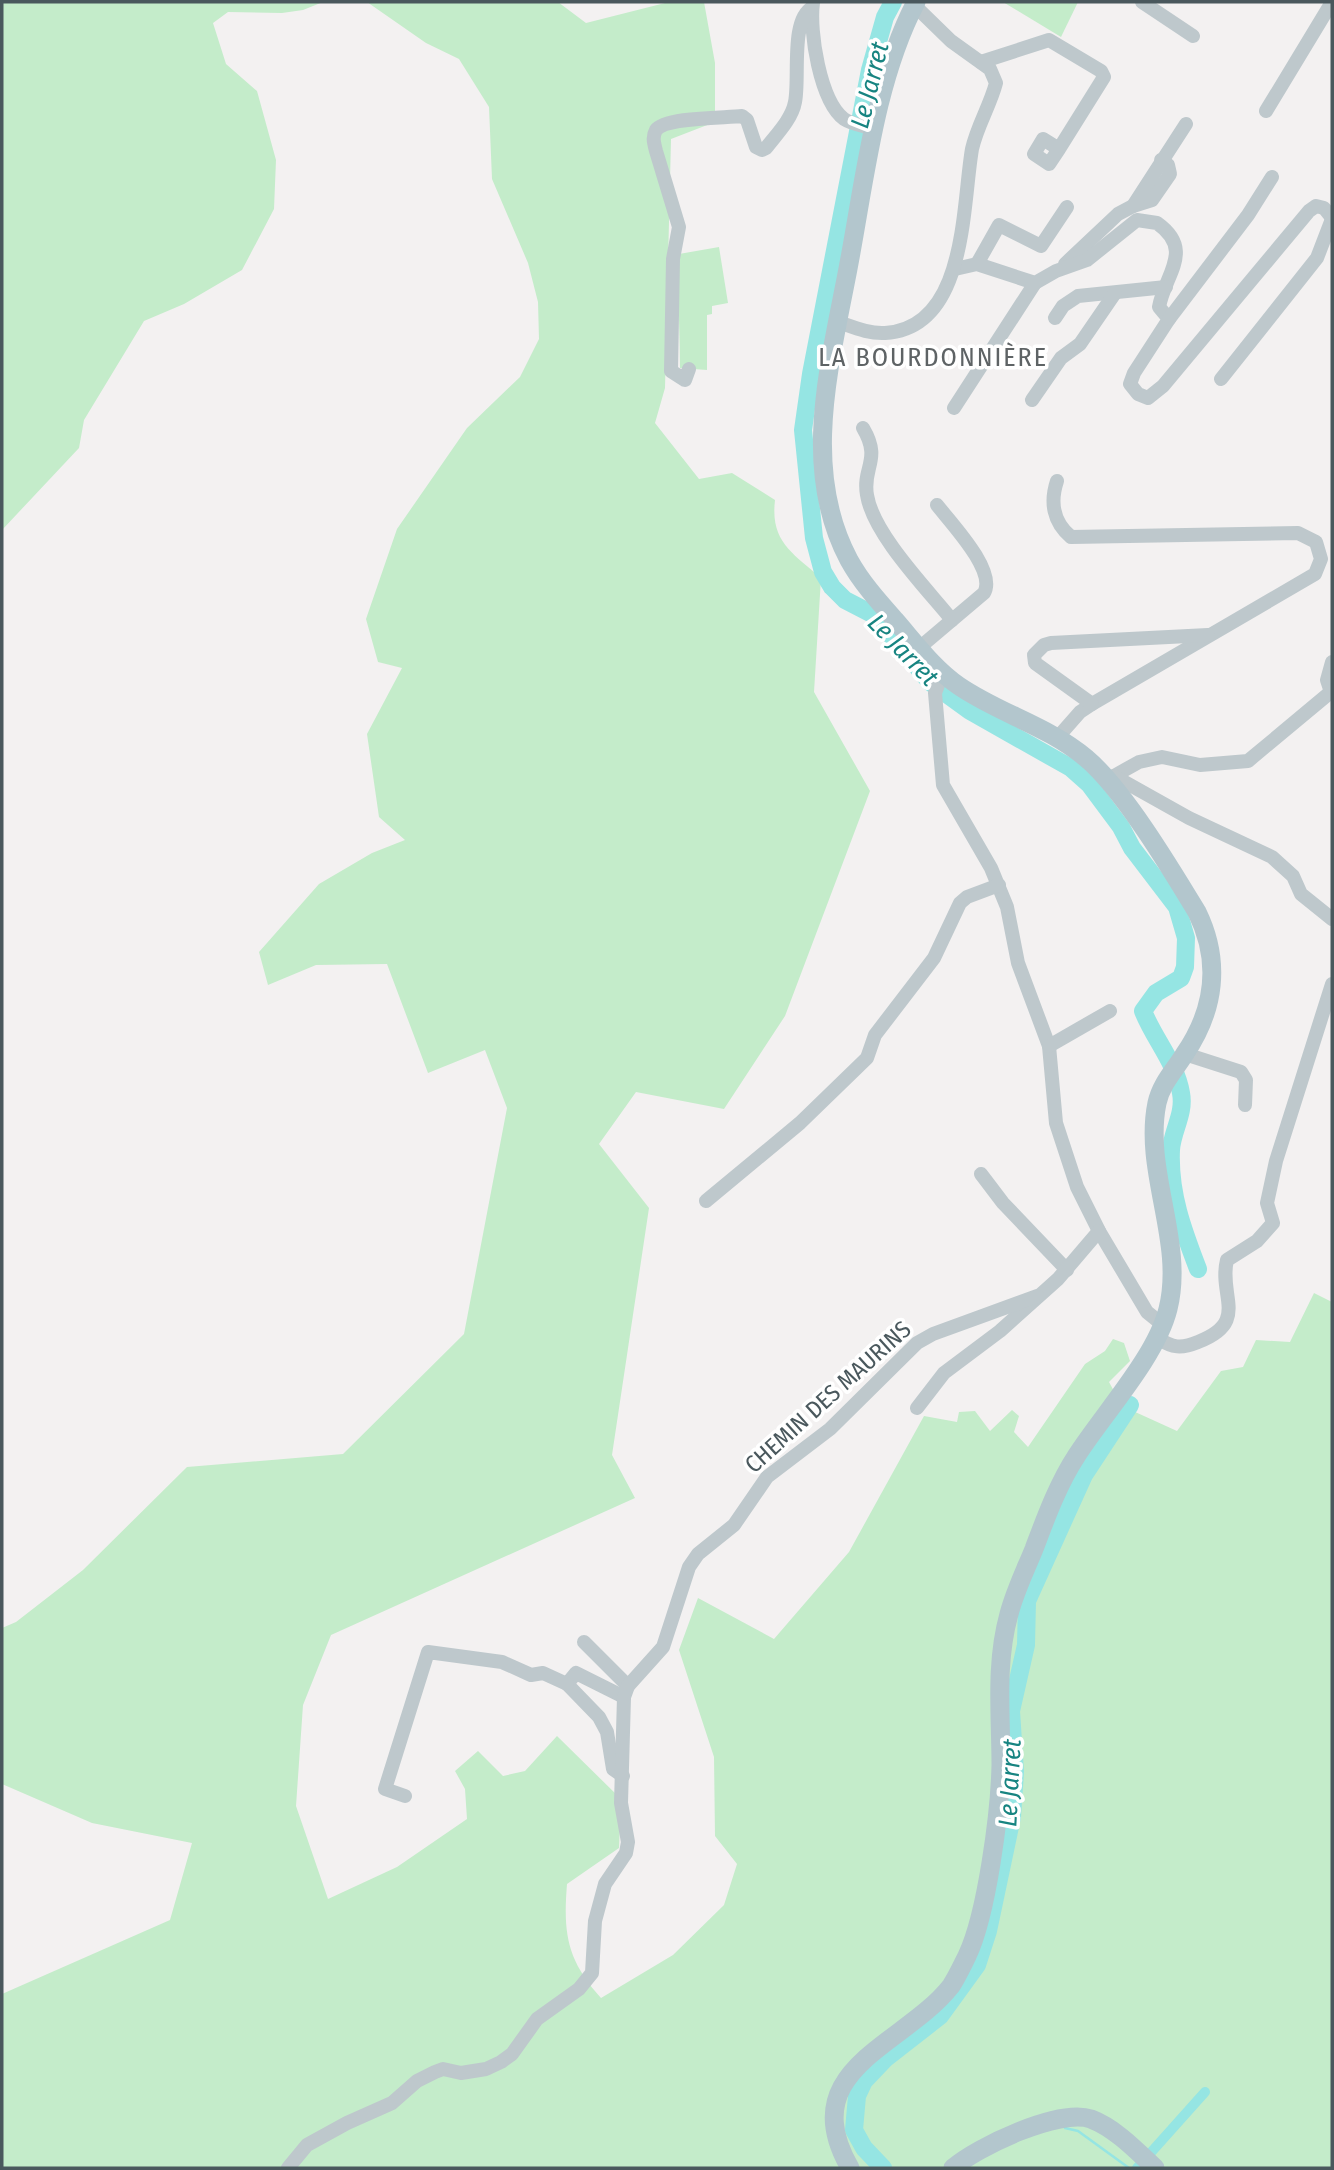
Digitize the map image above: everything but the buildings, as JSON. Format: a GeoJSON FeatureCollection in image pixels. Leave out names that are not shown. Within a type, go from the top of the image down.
{"type":"FeatureCollection","features":[{"type":"Feature","properties":{"kind":"main road"},"geometry":{"type":"LineString","coordinates":[[850,2168],[833,2129],[835,2109],[851,2072],[866,2056],[937,2000],[950,1986],[971,1948],[999,1804],[1002,1649],[1016,1590],[1067,1470],[1160,1331],[1169,1307],[1171,1273],[1155,1132],[1158,1099],[1210,1001],[1213,968],[1206,932],[1188,898],[1111,778],[1058,737],[960,687],[939,683],[919,648],[850,561],[826,498],[822,425],[865,127],[915,3]]}},
{"type":"Feature","properties":{"kind":"main road"},"geometry":{"type":"LineString","coordinates":[[953,2168],[983,2146],[1055,2121],[1079,2116],[1092,2119],[1119,2137],[1154,2168]]}},
{"type":"Feature","properties":{"kind":"street"},"geometry":{"type":"LineString","coordinates":[[1142,2],[1193,36]]}},
{"type":"Feature","properties":{"kind":"street"},"geometry":{"type":"LineString","coordinates":[[1266,111],[1332,2]]}},
{"type":"Feature","properties":{"kind":"street"},"geometry":{"type":"LineString","coordinates":[[838,323],[869,332],[900,330],[916,322],[940,301],[955,269],[973,146],[996,83],[990,69],[951,41],[915,3]]}},
{"type":"Feature","properties":{"kind":"street"},"geometry":{"type":"LineString","coordinates":[[813,5],[813,34],[823,83],[837,112],[865,127]]}},
{"type":"Feature","properties":{"kind":"street"},"geometry":{"type":"LineString","coordinates":[[689,369],[685,380],[671,371],[673,259],[679,228],[653,138],[666,122],[742,116],[747,120],[757,147],[762,150],[766,148],[790,117],[795,104],[800,24],[813,5]]}},
{"type":"Feature","properties":{"kind":"street"},"geometry":{"type":"LineString","coordinates":[[981,62],[1049,40],[1104,74],[1059,149]]}},
{"type":"Feature","properties":{"kind":"street"},"geometry":{"type":"LineString","coordinates":[[1056,271],[1118,214],[1156,196],[1171,174],[1168,164],[1161,160],[1186,124]]}},
{"type":"Feature","properties":{"kind":"street"},"geometry":{"type":"LineString","coordinates":[[1222,379],[1317,258],[1332,218],[1324,208],[1315,206],[1309,211],[1163,386],[1148,398],[1138,394],[1130,384],[1133,373],[1169,319],[1248,215],[1272,177]]}},
{"type":"Feature","properties":{"kind":"street"},"geometry":{"type":"LineString","coordinates":[[976,264],[999,225],[1041,246],[1067,207]]}},
{"type":"Feature","properties":{"kind":"street"},"geometry":{"type":"LineString","coordinates":[[954,408],[1035,283],[1056,271],[1087,260],[1130,224],[1144,219],[1164,228],[1177,249],[1177,258],[1159,307],[1169,319]]}},
{"type":"Feature","properties":{"kind":"street"},"geometry":{"type":"LineString","coordinates":[[960,234],[966,250],[976,264]]}},
{"type":"Feature","properties":{"kind":"street"},"geometry":{"type":"LineString","coordinates":[[955,269],[976,264],[1035,283]]}},
{"type":"Feature","properties":{"kind":"street"},"geometry":{"type":"LineString","coordinates":[[1055,318],[1063,306],[1078,296],[1166,287]]}},
{"type":"Feature","properties":{"kind":"street"},"geometry":{"type":"LineString","coordinates":[[1032,400],[1064,354],[1080,344],[1115,293]]}},
{"type":"Feature","properties":{"kind":"street"},"geometry":{"type":"LineString","coordinates":[[863,428],[873,445],[866,495],[888,542],[952,620]]}},
{"type":"Feature","properties":{"kind":"street"},"geometry":{"type":"LineString","coordinates":[[1057,481],[1052,493],[1056,520],[1063,531],[1080,540],[1298,533],[1316,541],[1321,559],[1315,573],[1080,712],[1058,737]]}},
{"type":"Feature","properties":{"kind":"street"},"geometry":{"type":"LineString","coordinates":[[919,648],[984,593],[988,581],[984,567],[937,505]]}},
{"type":"Feature","properties":{"kind":"street"},"geometry":{"type":"LineString","coordinates":[[1093,704],[1035,663],[1034,655],[1039,649],[1051,643],[1212,635]]}},
{"type":"Feature","properties":{"kind":"street"},"geometry":{"type":"LineString","coordinates":[[1111,778],[1139,762],[1162,757],[1200,765],[1248,761],[1332,692],[1327,680],[1332,662]]}},
{"type":"Feature","properties":{"kind":"street"},"geometry":{"type":"LineString","coordinates":[[939,683],[943,785],[999,885],[1007,907],[1018,963],[1049,1046],[1056,1123],[1077,1187],[1099,1231],[1147,1312],[1172,1347],[1183,1348],[1199,1342],[1222,1328],[1228,1315],[1227,1260],[1257,1241],[1273,1223],[1266,1203],[1276,1161],[1332,984]]}},
{"type":"Feature","properties":{"kind":"street"},"geometry":{"type":"LineString","coordinates":[[1111,778],[1272,857],[1293,876],[1301,894],[1332,919]]}},
{"type":"Feature","properties":{"kind":"street"},"geometry":{"type":"LineString","coordinates":[[706,1201],[800,1123],[867,1058],[875,1035],[934,958],[960,903],[967,897],[999,885]]}},
{"type":"Feature","properties":{"kind":"street"},"geometry":{"type":"LineString","coordinates":[[1049,1046],[1110,1011]]}},
{"type":"Feature","properties":{"kind":"street"},"geometry":{"type":"LineString","coordinates":[[1182,1058],[1241,1072],[1246,1080],[1245,1105]]}},
{"type":"Feature","properties":{"kind":"street"},"geometry":{"type":"LineString","coordinates":[[981,1174],[1003,1203],[1067,1270]]}},
{"type":"Feature","properties":{"kind":"street"},"geometry":{"type":"LineString","coordinates":[[917,1408],[944,1373],[1000,1331],[1067,1270],[1099,1231]]}},
{"type":"Feature","properties":{"kind":"street","name":"CHEMIN DES MAURINS"},"geometry":{"type":"LineString","coordinates":[[626,1691],[659,1654],[670,1633],[689,1567],[698,1554],[734,1525],[767,1477],[830,1429],[917,1343],[933,1334],[1037,1296]]}},
{"type":"Feature","properties":{"kind":"street"},"geometry":{"type":"LineString","coordinates":[[288,2168],[307,2145],[346,2123],[391,2103],[417,2081],[435,2072],[443,2069],[461,2073],[486,2069],[501,2062],[512,2054],[537,2019],[579,1989],[592,1973],[594,1929],[605,1884],[626,1853],[628,1842],[621,1803],[626,1691],[584,1642]]}},
{"type":"Feature","properties":{"kind":"street"},"geometry":{"type":"LineString","coordinates":[[405,1796],[385,1789],[428,1652],[502,1662],[531,1675],[543,1673],[568,1684],[598,1717],[607,1732],[613,1769],[623,1776]]}},
{"type":"Feature","properties":{"kind":"street"},"geometry":{"type":"LineString","coordinates":[[568,1684],[576,1673],[626,1691]]}},
{"type":"Feature","properties":{"kind":"green space"},"geometry":{"type":"Polygon","coordinates":[[[2,2],[323,2],[303,10],[282,13],[228,12],[213,23],[226,64],[257,91],[276,160],[274,209],[242,270],[184,304],[144,321],[84,420],[79,448],[2,530],[2,2]]]}},
{"type":"Feature","properties":{"kind":"green space"},"geometry":{"type":"Polygon","coordinates":[[[367,2],[558,2],[586,23],[669,2],[704,2],[715,63],[715,122],[671,139],[665,388],[655,423],[699,479],[732,473],[775,500],[774,514],[780,537],[793,553],[821,578],[814,692],[870,791],[785,1016],[724,1109],[636,1092],[599,1144],[649,1208],[612,1455],[635,1498],[331,1635],[303,1705],[296,1806],[328,1899],[397,1867],[467,1819],[465,1789],[455,1771],[478,1751],[503,1776],[525,1771],[557,1736],[621,1799],[619,1848],[567,1884],[567,1932],[574,1958],[601,1998],[673,1955],[724,1905],[737,1864],[715,1836],[714,1757],[679,1650],[698,1598],[774,1639],[849,1552],[924,1416],[957,1422],[959,1412],[975,1411],[990,1431],[1012,1410],[1019,1416],[1014,1432],[1028,1447],[1085,1364],[1105,1351],[1113,1339],[1124,1343],[1130,1361],[1109,1382],[1122,1406],[1177,1431],[1221,1371],[1243,1367],[1256,1340],[1290,1342],[1314,1293],[1332,1302],[1332,2168],[2,2168],[2,1994],[170,1920],[192,1843],[92,1823],[2,1784],[2,1628],[16,1622],[83,1570],[187,1467],[343,1454],[464,1334],[507,1108],[485,1050],[428,1073],[387,964],[316,965],[268,985],[259,952],[319,884],[372,853],[405,840],[379,817],[367,734],[402,668],[378,662],[366,619],[397,529],[467,428],[520,377],[539,339],[538,302],[528,263],[492,179],[489,107],[459,59],[426,43],[367,2]]]}},
{"type":"Feature","properties":{"kind":"green space"},"geometry":{"type":"Polygon","coordinates":[[[1003,2],[1078,2],[1061,37],[1003,2]]]}},
{"type":"Feature","properties":{"kind":"green space"},"geometry":{"type":"Polygon","coordinates":[[[719,247],[728,303],[712,306],[712,314],[707,315],[707,370],[680,368],[679,254],[719,247]]]}},
{"type":"Feature","properties":{"kind":"waterway","name":"Le Jarret"},"geometry":{"type":"LineString","coordinates":[[893,2],[885,17],[870,70],[811,374],[803,430],[814,538],[823,572],[832,587],[845,600],[874,615],[930,682],[970,711],[1071,768],[1089,784],[1121,827],[1132,848],[1177,907],[1186,938],[1185,967],[1181,978],[1156,993],[1143,1011],[1170,1061],[1181,1093],[1180,1115],[1171,1150],[1172,1181],[1182,1226],[1198,1269]]}},
{"type":"Feature","properties":{"kind":"waterway","name":"Le Jarret"},"geometry":{"type":"LineString","coordinates":[[883,2168],[864,2148],[854,2130],[857,2096],[864,2081],[885,2059],[940,2016],[977,1965],[988,1931],[1012,1817],[1015,1772],[1011,1711],[1026,1645],[1027,1601],[1084,1475],[1130,1405]]}},
{"type":"Feature","properties":{"kind":"waterway"},"geometry":{"type":"LineString","coordinates":[[1137,2168],[1205,2092]]}},
{"type":"Feature","properties":{"kind":"waterway","name":"Le Jarret"},"geometry":{"type":"LineString","coordinates":[[1065,2128],[1078,2131],[1129,2168]]}},
{"type":"Feature","properties":{"kind":"district","name":"LA BOURDONNIÈRE"},"geometry":{"type":"Point","coordinates":[933,357]}}]}
